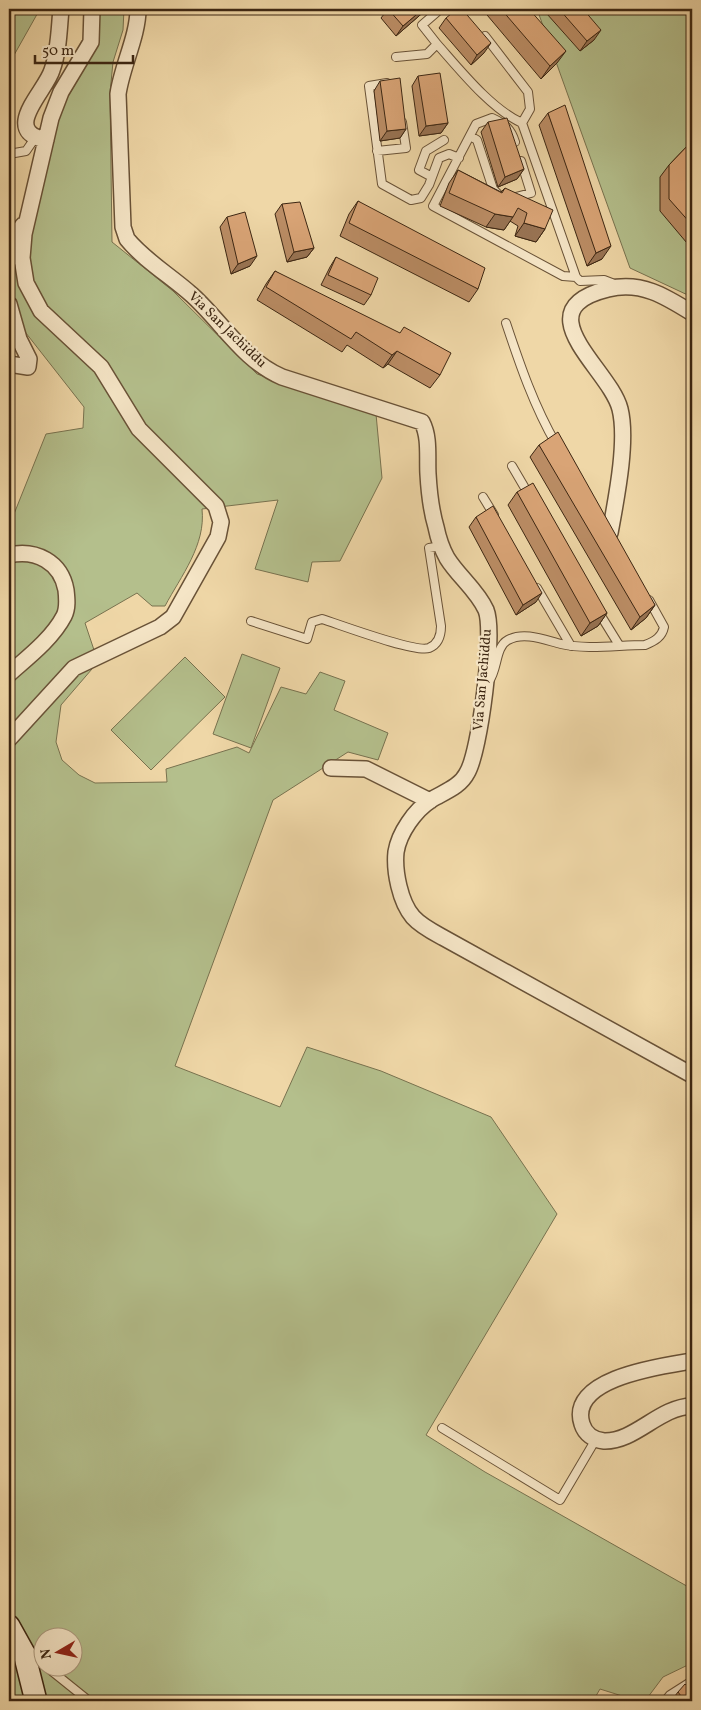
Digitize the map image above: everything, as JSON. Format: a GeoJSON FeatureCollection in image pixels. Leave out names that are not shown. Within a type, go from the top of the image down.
{"type":"FeatureCollection","features":[{"type":"Feature","properties":{"kind":"main road"},"geometry":{"type":"LineString","coordinates":[[14,1633],[36,1701]]}},
{"type":"Feature","properties":{"kind":"street"},"geometry":{"type":"LineString","coordinates":[[40,139],[26,128],[25,119],[28,109],[51,74],[56,59],[61,9]]}},
{"type":"Feature","properties":{"kind":"street"},"geometry":{"type":"LineString","coordinates":[[9,739],[74,668],[160,627],[173,617],[206,560],[220,530],[219,514],[216,506],[139,429],[110,381],[93,358],[49,319],[35,303],[23,272],[25,224],[40,139],[61,92],[92,42],[92,9]]}},
{"type":"Feature","properties":{"kind":"street","name":"Via San Jachiddu"},"geometry":{"type":"LineString","coordinates":[[138,9],[137,22],[121,74],[118,94],[123,227],[127,239],[192,295],[250,356],[267,370],[282,377],[422,422],[426,435],[430,499],[442,546],[448,560],[482,602],[486,612],[489,630],[484,685],[478,738],[468,772],[456,786],[430,800],[411,820],[396,850],[397,869],[402,894],[415,919],[444,938],[692,1074]]}},
{"type":"Feature","properties":{"kind":"street"},"geometry":{"type":"LineString","coordinates":[[9,228],[25,224]]}},
{"type":"Feature","properties":{"kind":"street"},"geometry":{"type":"LineString","coordinates":[[9,260],[11,243],[25,224]]}},
{"type":"Feature","properties":{"kind":"street"},"geometry":{"type":"LineString","coordinates":[[610,533],[620,478],[620,408],[603,376],[578,344],[571,327],[572,311],[583,299],[622,286],[634,286],[658,292],[692,313]]}},
{"type":"Feature","properties":{"kind":"street"},"geometry":{"type":"LineString","coordinates":[[9,304],[19,339],[29,359],[28,367],[9,364]]}},
{"type":"Feature","properties":{"kind":"street"},"geometry":{"type":"LineString","coordinates":[[9,555],[35,555],[55,566],[65,582],[67,606],[60,623],[9,674]]}},
{"type":"Feature","properties":{"kind":"street"},"geometry":{"type":"LineString","coordinates":[[331,768],[366,769],[430,800]]}},
{"type":"Feature","properties":{"kind":"street"},"geometry":{"type":"LineString","coordinates":[[692,1361],[624,1376],[602,1385],[588,1395],[581,1405],[581,1422],[587,1433],[596,1439],[612,1440],[621,1437],[665,1412],[679,1407],[692,1406]]}},
{"type":"Feature","properties":{"kind":"lane"},"geometry":{"type":"LineString","coordinates":[[437,12],[422,25],[461,72],[511,118],[522,123],[576,277],[580,281],[604,280],[622,286]]}},
{"type":"Feature","properties":{"kind":"lane"},"geometry":{"type":"LineString","coordinates":[[479,30],[498,51],[528,92],[531,103],[530,109],[522,123]]}},
{"type":"Feature","properties":{"kind":"lane"},"geometry":{"type":"LineString","coordinates":[[396,57],[427,54],[437,44]]}},
{"type":"Feature","properties":{"kind":"lane"},"geometry":{"type":"LineString","coordinates":[[397,82],[369,86],[382,184],[411,200],[421,198],[439,158],[449,154],[459,158]]}},
{"type":"Feature","properties":{"kind":"lane"},"geometry":{"type":"LineString","coordinates":[[378,151],[406,148],[401,110]]}},
{"type":"Feature","properties":{"kind":"lane"},"geometry":{"type":"LineString","coordinates":[[470,136],[477,140],[493,189],[497,194],[510,199],[530,193],[512,131],[492,118],[476,124],[433,206],[564,276],[576,277]]}},
{"type":"Feature","properties":{"kind":"lane"},"geometry":{"type":"LineString","coordinates":[[9,154],[26,151],[40,139]]}},
{"type":"Feature","properties":{"kind":"lane"},"geometry":{"type":"LineString","coordinates":[[432,177],[419,170],[426,150],[444,140]]}},
{"type":"Feature","properties":{"kind":"lane"},"geometry":{"type":"LineString","coordinates":[[506,323],[523,376],[545,425],[560,450]]}},
{"type":"Feature","properties":{"kind":"lane"},"geometry":{"type":"LineString","coordinates":[[512,466],[532,500]]}},
{"type":"Feature","properties":{"kind":"lane"},"geometry":{"type":"LineString","coordinates":[[483,497],[497,522]]}},
{"type":"Feature","properties":{"kind":"lane"},"geometry":{"type":"LineString","coordinates":[[251,621],[307,639],[312,622],[322,619],[413,648],[430,648],[441,635],[441,626],[428,548],[442,546]]}},
{"type":"Feature","properties":{"kind":"lane"},"geometry":{"type":"LineString","coordinates":[[532,580],[571,646]]}},
{"type":"Feature","properties":{"kind":"lane"},"geometry":{"type":"LineString","coordinates":[[484,685],[493,676],[500,648],[508,640],[522,636],[571,646],[645,645],[663,634],[664,627],[644,593]]}},
{"type":"Feature","properties":{"kind":"lane"},"geometry":{"type":"LineString","coordinates":[[593,603],[618,645]]}},
{"type":"Feature","properties":{"kind":"lane"},"geometry":{"type":"LineString","coordinates":[[442,1428],[560,1500],[596,1439]]}},
{"type":"Feature","properties":{"kind":"lane"},"geometry":{"type":"LineString","coordinates":[[14,1633],[32,1652]]}},
{"type":"Feature","properties":{"kind":"lane"},"geometry":{"type":"LineString","coordinates":[[60,1678],[89,1701]]}},
{"type":"Feature","properties":{"kind":"lane"},"geometry":{"type":"LineString","coordinates":[[665,1701],[670,1695],[692,1681]]}},
{"type":"Feature","properties":{"kind":"green space"},"geometry":{"type":"Polygon","coordinates":[[[9,9],[40,9],[9,64],[9,9]]]}},
{"type":"Feature","properties":{"kind":"green space"},"geometry":{"type":"Polygon","coordinates":[[[98,9],[124,9],[123,30],[113,62],[110,93],[112,242],[173,291],[257,374],[376,414],[382,478],[340,561],[312,562],[308,582],[255,569],[278,500],[202,509],[200,535],[196,548],[185,572],[165,606],[152,606],[137,593],[85,623],[98,662],[61,705],[56,742],[62,760],[79,775],[95,783],[167,782],[166,769],[237,747],[249,753],[281,687],[306,694],[320,672],[345,681],[334,710],[388,733],[378,760],[348,752],[273,800],[175,1066],[280,1107],[307,1047],[381,1071],[491,1117],[557,1214],[426,1435],[485,1472],[692,1589],[692,1663],[663,1677],[645,1701],[638,1701],[600,1689],[593,1701],[9,1701],[9,512],[14,514],[46,434],[83,428],[84,407],[22,328],[15,312],[13,286],[17,240],[60,110],[95,50],[98,9]]]}},
{"type":"Feature","properties":{"kind":"green space"},"geometry":{"type":"Polygon","coordinates":[[[537,9],[692,9],[692,297],[630,268],[537,9]]]}},
{"type":"Feature","properties":{"kind":"green space"},"geometry":{"type":"Polygon","coordinates":[[[242,654],[280,668],[251,748],[213,734],[242,654]]]}},
{"type":"Feature","properties":{"kind":"green space"},"geometry":{"type":"Polygon","coordinates":[[[185,657],[225,697],[151,770],[111,730],[185,657]]]}},
{"type":"Feature","properties":{"kind":"building"},"geometry":{"type":"Polygon","coordinates":[[[388,9],[423,9],[403,26],[388,9]]]}},
{"type":"Feature","properties":{"kind":"building"},"geometry":{"type":"Polygon","coordinates":[[[457,9],[462,9],[491,43],[477,55],[446,18],[457,9]]]}},
{"type":"Feature","properties":{"kind":"building"},"geometry":{"type":"Polygon","coordinates":[[[501,9],[529,9],[566,51],[550,66],[501,9]]]}},
{"type":"Feature","properties":{"kind":"building"},"geometry":{"type":"Polygon","coordinates":[[[559,9],[583,9],[601,30],[587,41],[559,9]]]}},
{"type":"Feature","properties":{"kind":"building"},"geometry":{"type":"Polygon","coordinates":[[[440,73],[448,123],[426,126],[418,76],[440,73]]]}},
{"type":"Feature","properties":{"kind":"building"},"geometry":{"type":"Polygon","coordinates":[[[400,78],[406,129],[387,131],[380,81],[400,78]]]}},
{"type":"Feature","properties":{"kind":"building"},"geometry":{"type":"Polygon","coordinates":[[[565,105],[611,246],[596,253],[548,113],[565,105]]]}},
{"type":"Feature","properties":{"kind":"building"},"geometry":{"type":"Polygon","coordinates":[[[507,118],[524,169],[505,177],[488,122],[507,118]]]}},
{"type":"Feature","properties":{"kind":"building"},"geometry":{"type":"Polygon","coordinates":[[[692,141],[692,225],[669,199],[669,165],[692,141]]]}},
{"type":"Feature","properties":{"kind":"building"},"geometry":{"type":"Polygon","coordinates":[[[458,170],[502,193],[505,188],[553,210],[545,229],[524,223],[527,213],[518,208],[513,217],[495,214],[449,193],[458,170]]]}},
{"type":"Feature","properties":{"kind":"building"},"geometry":{"type":"Polygon","coordinates":[[[358,201],[485,268],[478,289],[349,223],[358,201]]]}},
{"type":"Feature","properties":{"kind":"building"},"geometry":{"type":"Polygon","coordinates":[[[300,202],[314,248],[294,252],[282,204],[300,202]]]}},
{"type":"Feature","properties":{"kind":"building"},"geometry":{"type":"Polygon","coordinates":[[[245,212],[257,256],[238,264],[227,217],[245,212]]]}},
{"type":"Feature","properties":{"kind":"building"},"geometry":{"type":"Polygon","coordinates":[[[336,257],[378,278],[371,295],[328,275],[336,257]]]}},
{"type":"Feature","properties":{"kind":"building"},"geometry":{"type":"Polygon","coordinates":[[[275,271],[400,333],[404,327],[451,353],[440,375],[397,351],[392,355],[356,332],[351,339],[266,287],[275,271]]]}},
{"type":"Feature","properties":{"kind":"building"},"geometry":{"type":"Polygon","coordinates":[[[558,432],[655,605],[640,617],[539,445],[558,432]]]}},
{"type":"Feature","properties":{"kind":"building"},"geometry":{"type":"Polygon","coordinates":[[[533,483],[607,613],[590,623],[517,492],[533,483]]]}},
{"type":"Feature","properties":{"kind":"building"},"geometry":{"type":"Polygon","coordinates":[[[493,506],[542,593],[523,605],[476,517],[493,506]]]}},
{"type":"Feature","properties":{"kind":"building"},"geometry":{"type":"Polygon","coordinates":[[[692,1683],[692,1701],[676,1701],[681,1696],[678,1692],[685,1684],[689,1688],[692,1683]]]}}]}
